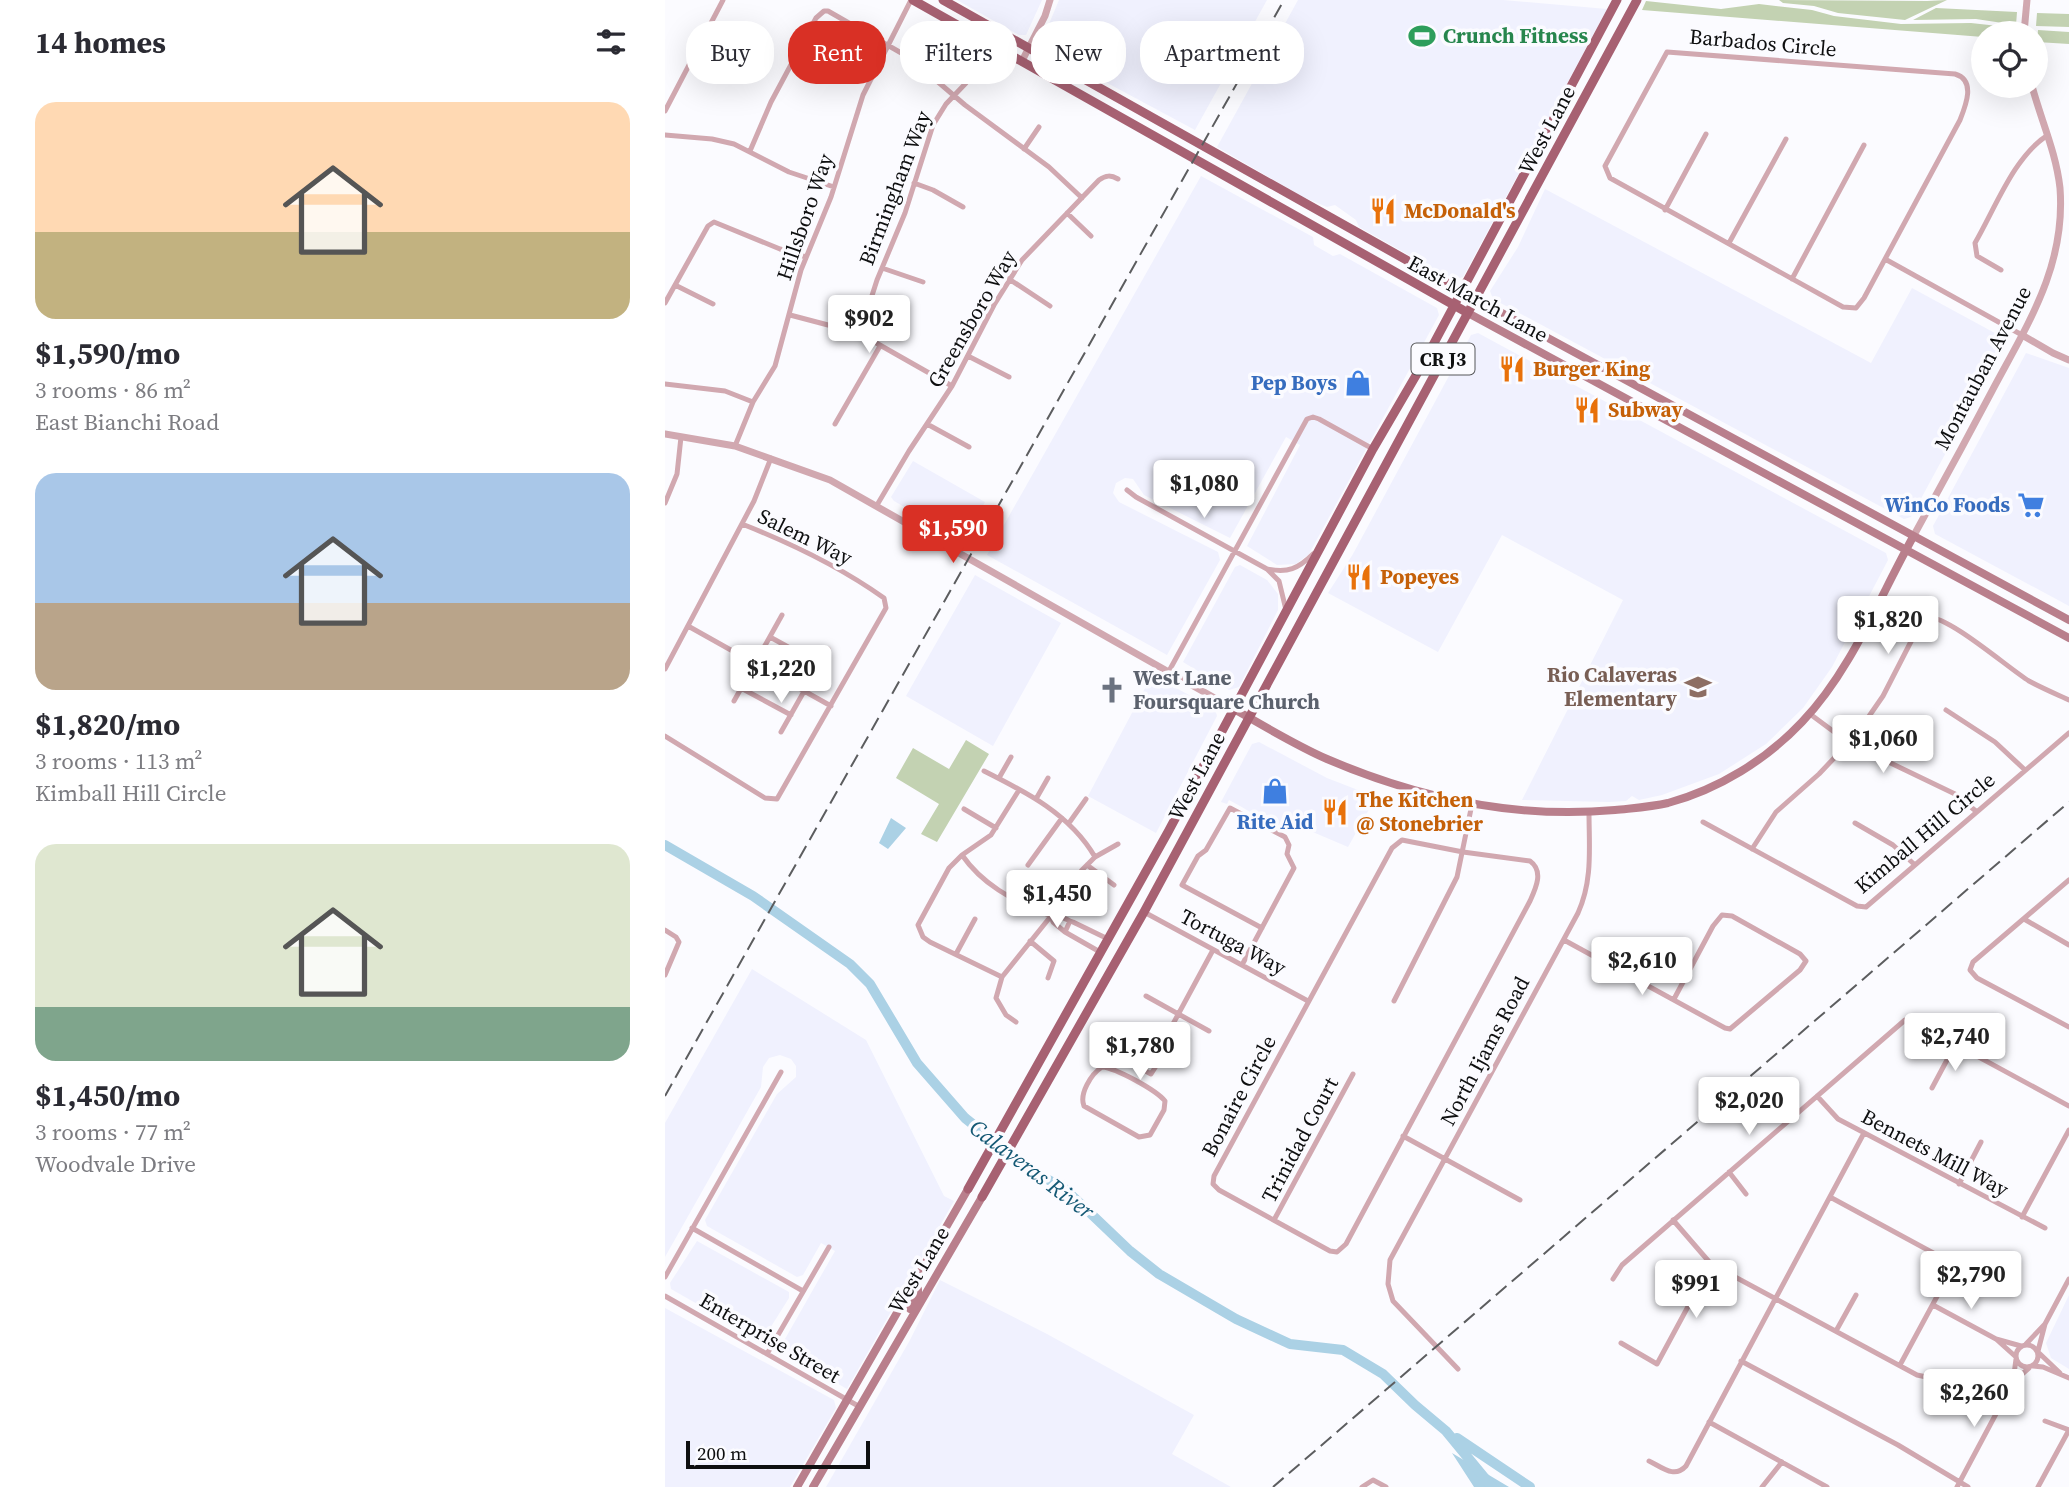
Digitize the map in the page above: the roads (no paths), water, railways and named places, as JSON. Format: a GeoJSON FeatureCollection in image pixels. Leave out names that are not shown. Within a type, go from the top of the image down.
{"type":"FeatureCollection","features":[{"type":"Feature","properties":{"kind":"main road","name":"East March Lane"},"geometry":{"type":"LineString","coordinates":[[912,0],[1453,305],[2069,638]]}},
{"type":"Feature","properties":{"kind":"main road","name":"East March Lane"},"geometry":{"type":"LineString","coordinates":[[943,0],[1460,291],[2069,620]]}},
{"type":"Feature","properties":{"kind":"main road","name":"West Lane"},"geometry":{"type":"LineString","coordinates":[[797,1487],[1012,1113],[1173,824],[1373,450],[1425,360],[1616,0]]}},
{"type":"Feature","properties":{"kind":"main road","name":"West Lane"},"geometry":{"type":"LineString","coordinates":[[813,1487],[1144,912],[1637,0]]}},
{"type":"Feature","properties":{"kind":"main road"},"geometry":{"type":"LineString","coordinates":[[1234,709],[1324,758],[1349,768],[1410,789],[1472,804],[1527,810],[1589,812],[1668,803],[1710,787],[1744,769],[1773,749],[1810,714],[1844,665],[1913,537]]}},
{"type":"Feature","properties":{"kind":"main road"},"geometry":{"type":"LineString","coordinates":[[936,1275],[931,1271],[931,1264],[938,1253],[940,1238]]}},
{"type":"Feature","properties":{"kind":"main road"},"geometry":{"type":"LineString","coordinates":[[902,1332],[918,1295],[913,1285]]}},
{"type":"Feature","properties":{"kind":"street"},"geometry":{"type":"LineString","coordinates":[[665,111],[723,0]]}},
{"type":"Feature","properties":{"kind":"street","name":"Hillsboro Way"},"geometry":{"type":"LineString","coordinates":[[735,446],[753,402],[775,366],[806,257],[834,187],[858,107],[912,0]]}},
{"type":"Feature","properties":{"kind":"street"},"geometry":{"type":"LineString","coordinates":[[1022,61],[1045,16],[1050,0]]}},
{"type":"Feature","properties":{"kind":"street"},"geometry":{"type":"LineString","coordinates":[[2025,21],[2027,0]]}},
{"type":"Feature","properties":{"kind":"street"},"geometry":{"type":"LineString","coordinates":[[750,151],[771,102],[816,18],[824,11],[832,12],[910,58],[1082,198]]}},
{"type":"Feature","properties":{"kind":"street","name":"Barbados Circle"},"geometry":{"type":"LineString","coordinates":[[1667,52],[1960,75],[1968,85],[1964,111],[1864,298],[1856,308],[1843,307],[1729,243],[1610,178],[1605,166],[1667,52]]}},
{"type":"Feature","properties":{"kind":"street","name":"Birmingham Way"},"geometry":{"type":"LineString","coordinates":[[859,336],[902,222],[933,125],[965,84]]}},
{"type":"Feature","properties":{"kind":"street","name":"Montauban Avenue"},"geometry":{"type":"LineString","coordinates":[[1913,537],[2045,291],[2054,260],[2064,188],[2036,98]]}},
{"type":"Feature","properties":{"kind":"street"},"geometry":{"type":"LineString","coordinates":[[1024,149],[1039,127]]}},
{"type":"Feature","properties":{"kind":"street"},"geometry":{"type":"LineString","coordinates":[[1665,210],[1706,134]]}},
{"type":"Feature","properties":{"kind":"street"},"geometry":{"type":"LineString","coordinates":[[665,135],[721,140],[750,151],[789,172],[834,187]]}},
{"type":"Feature","properties":{"kind":"street"},"geometry":{"type":"LineString","coordinates":[[2001,270],[1977,256],[1975,243],[2022,159],[2034,145],[2048,135]]}},
{"type":"Feature","properties":{"kind":"street"},"geometry":{"type":"LineString","coordinates":[[1729,243],[1786,139]]}},
{"type":"Feature","properties":{"kind":"street"},"geometry":{"type":"LineString","coordinates":[[1792,279],[1864,145]]}},
{"type":"Feature","properties":{"kind":"street","name":"Greensboro Way"},"geometry":{"type":"LineString","coordinates":[[877,505],[952,386],[1009,279],[1028,253],[1104,176],[1118,179]]}},
{"type":"Feature","properties":{"kind":"street"},"geometry":{"type":"LineString","coordinates":[[914,183],[963,207]]}},
{"type":"Feature","properties":{"kind":"street"},"geometry":{"type":"LineString","coordinates":[[1067,213],[1091,236]]}},
{"type":"Feature","properties":{"kind":"street"},"geometry":{"type":"LineString","coordinates":[[665,303],[708,226],[714,222],[806,257]]}},
{"type":"Feature","properties":{"kind":"street"},"geometry":{"type":"LineString","coordinates":[[1885,259],[2069,360]]}},
{"type":"Feature","properties":{"kind":"street"},"geometry":{"type":"LineString","coordinates":[[883,268],[923,282]]}},
{"type":"Feature","properties":{"kind":"street"},"geometry":{"type":"LineString","coordinates":[[1009,279],[1049,306]]}},
{"type":"Feature","properties":{"kind":"street"},"geometry":{"type":"LineString","coordinates":[[675,285],[713,304]]}},
{"type":"Feature","properties":{"kind":"street"},"geometry":{"type":"LineString","coordinates":[[790,315],[880,345],[952,386]]}},
{"type":"Feature","properties":{"kind":"street"},"geometry":{"type":"LineString","coordinates":[[835,424],[880,345]]}},
{"type":"Feature","properties":{"kind":"street"},"geometry":{"type":"LineString","coordinates":[[968,356],[1009,377]]}},
{"type":"Feature","properties":{"kind":"street"},"geometry":{"type":"LineString","coordinates":[[665,384],[725,391],[753,402]]}},
{"type":"Feature","properties":{"kind":"street"},"geometry":{"type":"LineString","coordinates":[[1169,671],[1307,419],[1318,419],[1373,450]]}},
{"type":"Feature","properties":{"kind":"street"},"geometry":{"type":"LineString","coordinates":[[927,424],[969,447]]}},
{"type":"Feature","properties":{"kind":"street"},"geometry":{"type":"LineString","coordinates":[[665,434],[735,446],[829,480],[1234,709]]}},
{"type":"Feature","properties":{"kind":"street"},"geometry":{"type":"LineString","coordinates":[[665,503],[677,474],[681,437]]}},
{"type":"Feature","properties":{"kind":"street"},"geometry":{"type":"LineString","coordinates":[[665,669],[742,524],[771,458]]}},
{"type":"Feature","properties":{"kind":"street"},"geometry":{"type":"LineString","coordinates":[[1128,490],[1136,497],[1267,569],[1279,581],[1286,612]]}},
{"type":"Feature","properties":{"kind":"street","name":"Salem Way"},"geometry":{"type":"LineString","coordinates":[[742,524],[832,564],[887,603],[884,614],[831,706]]}},
{"type":"Feature","properties":{"kind":"street"},"geometry":{"type":"LineString","coordinates":[[1267,569],[1290,571],[1301,566],[1323,545]]}},
{"type":"Feature","properties":{"kind":"street"},"geometry":{"type":"LineString","coordinates":[[734,701],[782,615]]}},
{"type":"Feature","properties":{"kind":"street"},"geometry":{"type":"LineString","coordinates":[[1703,822],[1752,849],[1776,812],[1849,743],[1882,696],[1920,624],[1927,617],[1936,618],[1981,646],[2029,681],[2069,700]]}},
{"type":"Feature","properties":{"kind":"street"},"geometry":{"type":"LineString","coordinates":[[665,736],[765,798],[775,800],[783,792],[831,706],[688,626]]}},
{"type":"Feature","properties":{"kind":"street"},"geometry":{"type":"LineString","coordinates":[[770,637],[819,664]]}},
{"type":"Feature","properties":{"kind":"street"},"geometry":{"type":"LineString","coordinates":[[781,732],[828,649]]}},
{"type":"Feature","properties":{"kind":"street"},"geometry":{"type":"LineString","coordinates":[[741,688],[791,715]]}},
{"type":"Feature","properties":{"kind":"street"},"geometry":{"type":"LineString","coordinates":[[1946,710],[1995,742],[2025,770]]}},
{"type":"Feature","properties":{"kind":"street"},"geometry":{"type":"LineString","coordinates":[[1810,714],[1849,743],[1955,794],[1977,812]]}},
{"type":"Feature","properties":{"kind":"street","name":"Kimball Hill Circle"},"geometry":{"type":"LineString","coordinates":[[1752,849],[1861,908],[1869,905],[2069,733]]}},
{"type":"Feature","properties":{"kind":"street"},"geometry":{"type":"LineString","coordinates":[[999,778],[1010,757]]}},
{"type":"Feature","properties":{"kind":"street"},"geometry":{"type":"LineString","coordinates":[[984,771],[1036,799],[1069,823],[1095,857]]}},
{"type":"Feature","properties":{"kind":"street"},"geometry":{"type":"LineString","coordinates":[[1036,799],[1048,778]]}},
{"type":"Feature","properties":{"kind":"street"},"geometry":{"type":"LineString","coordinates":[[1002,977],[930,942],[919,931],[918,925],[950,868],[996,828],[1019,790]]}},
{"type":"Feature","properties":{"kind":"street"},"geometry":{"type":"LineString","coordinates":[[1069,823],[1086,799]]}},
{"type":"Feature","properties":{"kind":"street"},"geometry":{"type":"LineString","coordinates":[[1394,1001],[1450,894],[1463,852],[1472,804]]}},
{"type":"Feature","properties":{"kind":"street"},"geometry":{"type":"LineString","coordinates":[[1242,965],[1262,928],[1294,868],[1287,854],[1289,841],[1230,808],[1182,885],[1262,928]]}},
{"type":"Feature","properties":{"kind":"street"},"geometry":{"type":"LineString","coordinates":[[964,809],[996,828]]}},
{"type":"Feature","properties":{"kind":"street","name":"North Ijams Road"},"geometry":{"type":"LineString","coordinates":[[1458,1369],[1399,1309],[1392,1297],[1387,1277],[1389,1260],[1582,904],[1588,881],[1589,812]]}},
{"type":"Feature","properties":{"kind":"street"},"geometry":{"type":"LineString","coordinates":[[1028,865],[1062,818]]}},
{"type":"Feature","properties":{"kind":"street"},"geometry":{"type":"LineString","coordinates":[[1855,823],[1893,845],[1915,865]]}},
{"type":"Feature","properties":{"kind":"street","name":"Bonaire Circle"},"geometry":{"type":"LineString","coordinates":[[1402,840],[1530,861],[1536,865],[1537,879],[1530,901],[1342,1249],[1337,1252],[1330,1251],[1219,1190],[1213,1184],[1214,1176],[1308,1001],[1395,843],[1402,840]]}},
{"type":"Feature","properties":{"kind":"street"},"geometry":{"type":"LineString","coordinates":[[1016,1022],[1006,1014],[996,998],[1002,977],[1051,916],[1087,865],[1095,857],[1118,844]]}},
{"type":"Feature","properties":{"kind":"street"},"geometry":{"type":"LineString","coordinates":[[962,855],[981,878],[994,888],[1051,916],[1058,915],[1108,939]]}},
{"type":"Feature","properties":{"kind":"street"},"geometry":{"type":"LineString","coordinates":[[1087,865],[1114,885]]}},
{"type":"Feature","properties":{"kind":"street"},"geometry":{"type":"LineString","coordinates":[[2069,880],[1973,962],[1969,970],[1977,978],[2069,1027]]}},
{"type":"Feature","properties":{"kind":"street","name":"Tortuga Way"},"geometry":{"type":"LineString","coordinates":[[1144,912],[1308,1001]]}},
{"type":"Feature","properties":{"kind":"street"},"geometry":{"type":"LineString","coordinates":[[1564,940],[1674,999],[1730,1029],[1800,970],[1806,961],[1800,954],[1732,916],[1722,915],[1713,926],[1674,999]]}},
{"type":"Feature","properties":{"kind":"street"},"geometry":{"type":"LineString","coordinates":[[1051,916],[1053,922],[1065,932],[1100,952]]}},
{"type":"Feature","properties":{"kind":"street"},"geometry":{"type":"LineString","coordinates":[[956,954],[975,919]]}},
{"type":"Feature","properties":{"kind":"street"},"geometry":{"type":"LineString","coordinates":[[2024,919],[2069,946]]}},
{"type":"Feature","properties":{"kind":"street"},"geometry":{"type":"LineString","coordinates":[[1065,932],[1070,921]]}},
{"type":"Feature","properties":{"kind":"street"},"geometry":{"type":"LineString","coordinates":[[665,930],[679,942],[665,975]]}},
{"type":"Feature","properties":{"kind":"street"},"geometry":{"type":"LineString","coordinates":[[1030,941],[1054,961],[1048,978]]}},
{"type":"Feature","properties":{"kind":"street"},"geometry":{"type":"LineString","coordinates":[[1148,1089],[1151,1073],[1165,1052],[1167,1035],[1213,950]]}},
{"type":"Feature","properties":{"kind":"street"},"geometry":{"type":"LineString","coordinates":[[1146,996],[1209,1031]]}},
{"type":"Feature","properties":{"kind":"street"},"geometry":{"type":"LineString","coordinates":[[1613,1279],[1622,1265],[1672,1220],[1908,1019],[2069,1106]]}},
{"type":"Feature","properties":{"kind":"street"},"geometry":{"type":"LineString","coordinates":[[1133,1081],[1142,1069],[1143,1060],[1151,1047],[1167,1035]]}},
{"type":"Feature","properties":{"kind":"street"},"geometry":{"type":"LineString","coordinates":[[1932,1088],[1955,1045]]}},
{"type":"Feature","properties":{"kind":"street"},"geometry":{"type":"LineString","coordinates":[[1102,1067],[1133,1081],[1163,1098],[1166,1106],[1153,1133],[1147,1137],[1139,1137],[1088,1110],[1082,1103],[1082,1095],[1095,1072],[1102,1067]]}},
{"type":"Feature","properties":{"kind":"street"},"geometry":{"type":"LineString","coordinates":[[1142,1069],[1151,1073]]}},
{"type":"Feature","properties":{"kind":"street"},"geometry":{"type":"LineString","coordinates":[[665,1277],[781,1072]]}},
{"type":"Feature","properties":{"kind":"street","name":"Trinidad Court"},"geometry":{"type":"LineString","coordinates":[[1275,1220],[1353,1074]]}},
{"type":"Feature","properties":{"kind":"street","name":"Bennets Mill Way"},"geometry":{"type":"LineString","coordinates":[[1817,1096],[1838,1119],[2045,1228]]}},
{"type":"Feature","properties":{"kind":"street"},"geometry":{"type":"LineString","coordinates":[[2022,1217],[2069,1130]]}},
{"type":"Feature","properties":{"kind":"street"},"geometry":{"type":"LineString","coordinates":[[1649,1461],[1673,1473],[1680,1472],[1686,1466],[1864,1133]]}},
{"type":"Feature","properties":{"kind":"street"},"geometry":{"type":"LineString","coordinates":[[1403,1136],[1520,1200]]}},
{"type":"Feature","properties":{"kind":"street"},"geometry":{"type":"LineString","coordinates":[[1959,1184],[1981,1142]]}},
{"type":"Feature","properties":{"kind":"street"},"geometry":{"type":"LineString","coordinates":[[1729,1172],[1746,1194]]}},
{"type":"Feature","properties":{"kind":"street"},"geometry":{"type":"LineString","coordinates":[[1830,1197],[2009,1294]]}},
{"type":"Feature","properties":{"kind":"street"},"geometry":{"type":"LineString","coordinates":[[1672,1220],[1711,1264],[1775,1299],[1917,1374],[1931,1378],[1965,1375]]}},
{"type":"Feature","properties":{"kind":"street"},"geometry":{"type":"LineString","coordinates":[[692,1228],[803,1291]]}},
{"type":"Feature","properties":{"kind":"street"},"geometry":{"type":"LineString","coordinates":[[767,1354],[829,1247]]}},
{"type":"Feature","properties":{"kind":"street"},"geometry":{"type":"LineString","coordinates":[[1621,1343],[1657,1364],[1711,1264]]}},
{"type":"Feature","properties":{"kind":"street"},"geometry":{"type":"LineString","coordinates":[[1900,1365],[1954,1265]]}},
{"type":"Feature","properties":{"kind":"street"},"geometry":{"type":"LineString","coordinates":[[2013,1382],[2038,1361],[2045,1324],[2069,1279]]}},
{"type":"Feature","properties":{"kind":"street"},"geometry":{"type":"LineString","coordinates":[[1836,1331],[1856,1295]]}},
{"type":"Feature","properties":{"kind":"street","name":"Enterprise Street"},"geometry":{"type":"LineString","coordinates":[[665,1296],[860,1407]]}},
{"type":"Feature","properties":{"kind":"street"},"geometry":{"type":"LineString","coordinates":[[1933,1305],[1996,1339],[2023,1366],[2060,1373]]}},
{"type":"Feature","properties":{"kind":"street"},"geometry":{"type":"LineString","coordinates":[[1958,1485],[2013,1382],[2016,1358],[2023,1345],[2045,1324]]}},
{"type":"Feature","properties":{"kind":"street"},"geometry":{"type":"LineString","coordinates":[[1996,1339],[2034,1346],[2060,1373],[2069,1378]]}},
{"type":"Feature","properties":{"kind":"street"},"geometry":{"type":"LineString","coordinates":[[1741,1361],[1898,1445],[1958,1485],[1968,1487]]}},
{"type":"Feature","properties":{"kind":"street"},"geometry":{"type":"LineString","coordinates":[[2038,1487],[2069,1430],[2045,1421]]}},
{"type":"Feature","properties":{"kind":"street"},"geometry":{"type":"LineString","coordinates":[[1709,1422],[1827,1487]]}},
{"type":"Feature","properties":{"kind":"street"},"geometry":{"type":"LineString","coordinates":[[1762,1487],[1781,1462]]}},
{"type":"Feature","properties":{"kind":"street"},"geometry":{"type":"LineString","coordinates":[[1362,1487],[1373,1480],[1386,1487]]}},
{"type":"Feature","properties":{"kind":"water"},"geometry":{"type":"Polygon","coordinates":[[[891,818],[906,828],[888,849],[879,843],[891,818]]]}},
{"type":"Feature","properties":{"kind":"water"},"geometry":{"type":"Polygon","coordinates":[[[1452,1453],[1509,1487],[1474,1487],[1452,1453]]]}},
{"type":"Feature","properties":{"kind":"waterway","name":"Calaveras River"},"geometry":{"type":"LineString","coordinates":[[665,845],[753,896],[850,964],[870,984],[917,1063],[965,1118],[1029,1169],[1065,1189],[1130,1251],[1159,1274],[1236,1319],[1290,1344],[1343,1350],[1383,1374],[1446,1431],[1492,1487]]}},
{"type":"Feature","properties":{"kind":"waterway","name":"Calaveras River"},"geometry":{"type":"LineString","coordinates":[[1457,1438],[1530,1487]]}},
{"type":"Feature","properties":{"kind":"railway"},"geometry":{"type":"LineString","coordinates":[[665,1096],[1284,0]]}},
{"type":"Feature","properties":{"kind":"railway"},"geometry":{"type":"LineString","coordinates":[[1273,1487],[2069,802]]}},
{"type":"Feature","properties":{"kind":"place","name":"Crunch Fitness"},"geometry":{"type":"Point","coordinates":[1422,36]}},
{"type":"Feature","properties":{"kind":"place","name":"McDonald's"},"geometry":{"type":"Point","coordinates":[1383,211]}},
{"type":"Feature","properties":{"kind":"place","name":"Burger King"},"geometry":{"type":"Point","coordinates":[1512,369]}},
{"type":"Feature","properties":{"kind":"place","name":"Pep Boys"},"geometry":{"type":"Point","coordinates":[1358,383]}},
{"type":"Feature","properties":{"kind":"place","name":"Subway"},"geometry":{"type":"Point","coordinates":[1587,410]}},
{"type":"Feature","properties":{"kind":"place","name":"WinCo Foods"},"geometry":{"type":"Point","coordinates":[2031,505]}},
{"type":"Feature","properties":{"kind":"place","name":"Popeyes"},"geometry":{"type":"Point","coordinates":[1359,577]}},
{"type":"Feature","properties":{"kind":"place","name":"Rio Calaveras Elementary"},"geometry":{"type":"Point","coordinates":[1698,687]}},
{"type":"Feature","properties":{"kind":"place","name":"West Lane Foursquare Church"},"geometry":{"type":"Point","coordinates":[1112,690]}},
{"type":"Feature","properties":{"kind":"place","name":"Rite Aid"},"geometry":{"type":"Point","coordinates":[1275,791]}},
{"type":"Feature","properties":{"kind":"place","name":"The Kitchen @ Stonebrier"},"geometry":{"type":"Point","coordinates":[1335,812]}}]}
